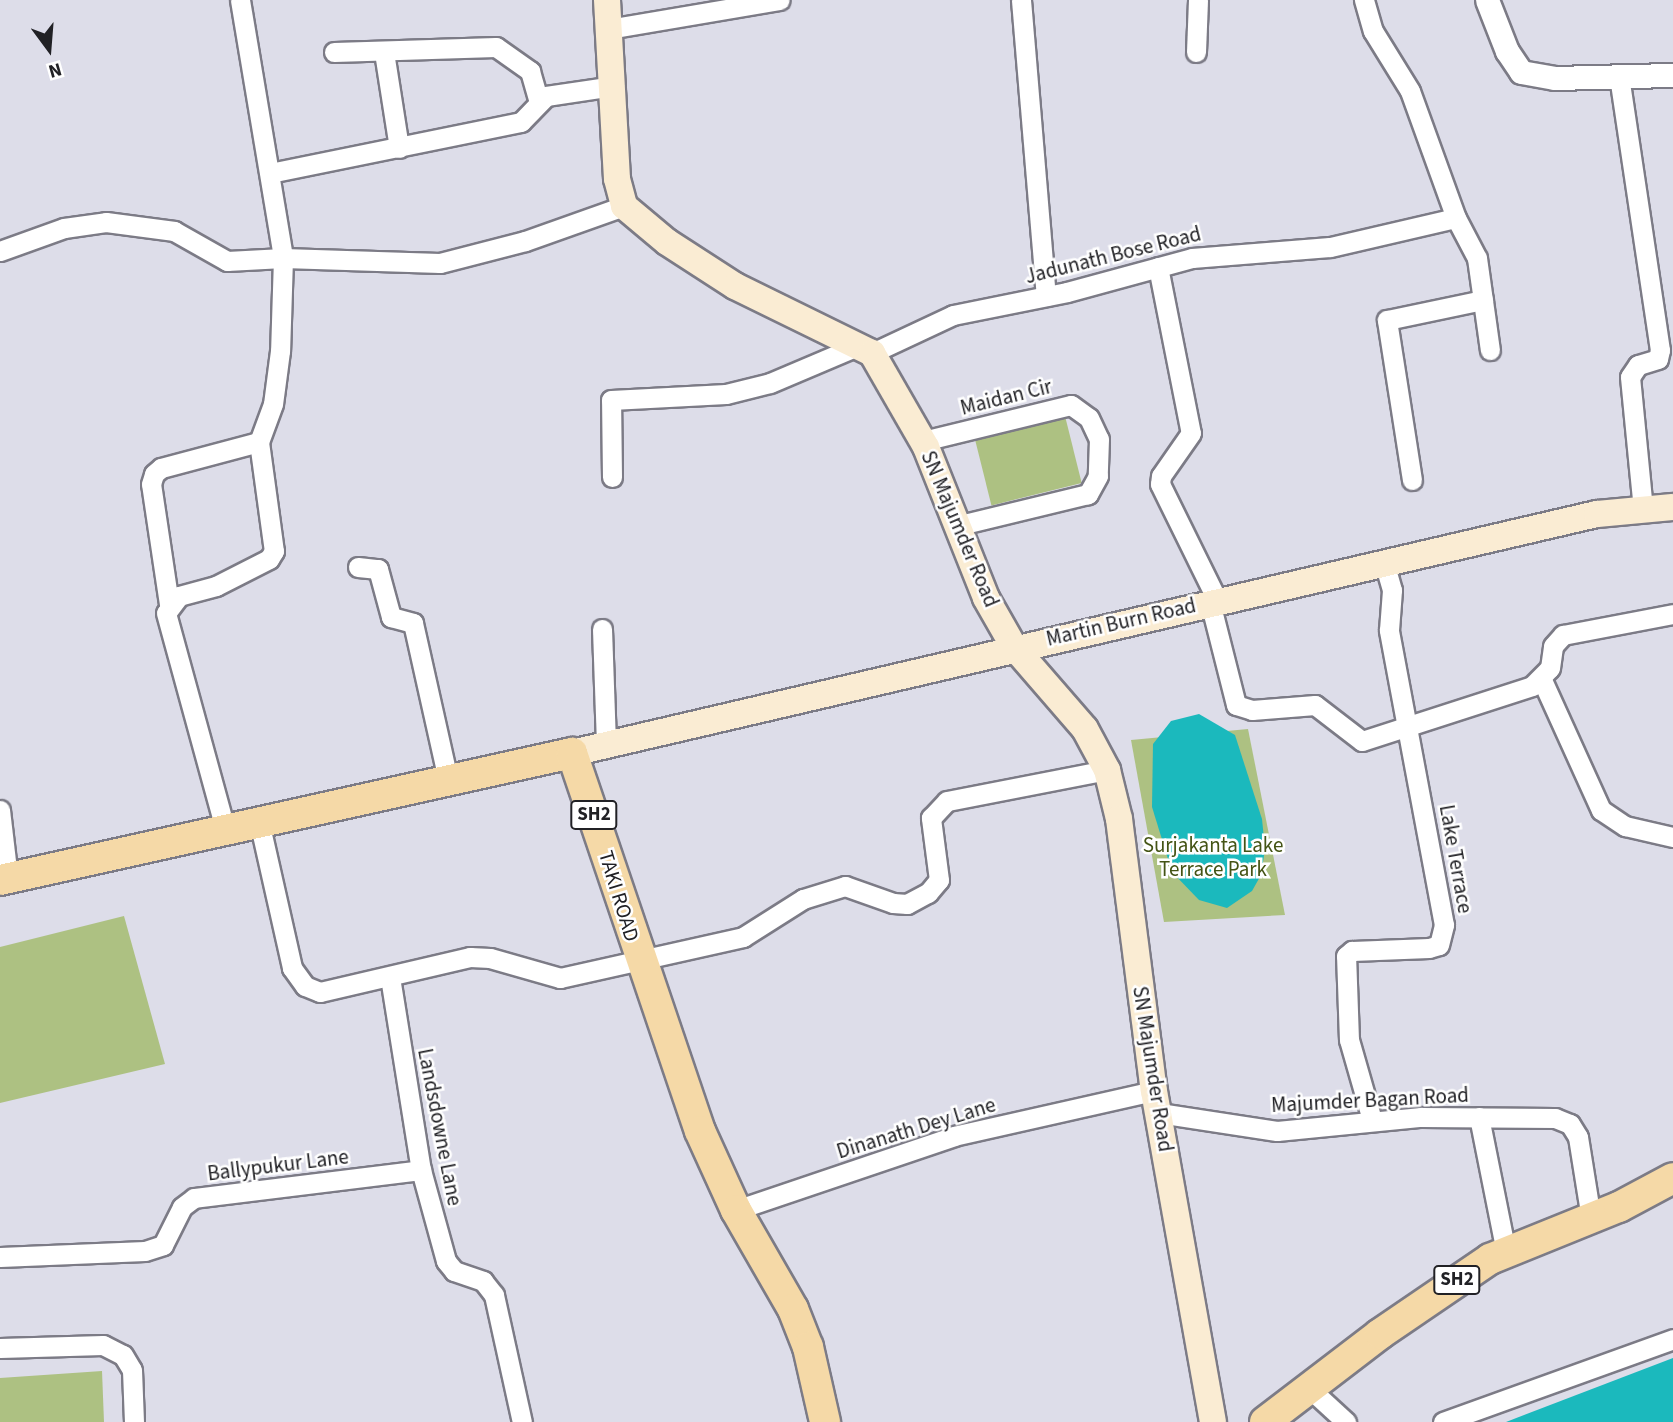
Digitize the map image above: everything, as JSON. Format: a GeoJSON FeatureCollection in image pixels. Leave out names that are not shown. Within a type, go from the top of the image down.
{"type":"FeatureCollection","features":[{"type":"Feature","properties":{"kind":"main road"},"geometry":{"type":"LineString","coordinates":[[607,0],[614,86],[617,178],[624,206],[667,242],[735,286],[864,349]]}},
{"type":"Feature","properties":{"kind":"main road","name":"SN Majumder Road"},"geometry":{"type":"LineString","coordinates":[[864,349],[923,442],[986,598],[1014,647],[1085,729],[1107,770],[1119,819],[1156,1102],[1213,1422]]}},
{"type":"Feature","properties":{"kind":"main road","name":"Martin Burn Road"},"geometry":{"type":"LineString","coordinates":[[572,753],[1014,647],[1597,514],[1673,507]]}},
{"type":"Feature","properties":{"kind":"main road"},"geometry":{"type":"LineString","coordinates":[[4,879],[572,753]]}},
{"type":"Feature","properties":{"kind":"main road","name":"TAKI ROAD"},"geometry":{"type":"LineString","coordinates":[[572,753],[639,962],[700,1130],[736,1210],[793,1309],[808,1347],[825,1422]]}},
{"type":"Feature","properties":{"kind":"main road","name":"SH2"},"geometry":{"type":"LineString","coordinates":[[1265,1422],[1437,1294],[1506,1252],[1591,1218],[1673,1178]]}},
{"type":"Feature","properties":{"kind":"street"},"geometry":{"type":"LineString","coordinates":[[169,604],[178,596],[216,586],[269,559],[274,551],[259,442],[273,404],[278,364],[283,258],[240,0]]}},
{"type":"Feature","properties":{"kind":"street"},"geometry":{"type":"LineString","coordinates":[[608,29],[780,0]]}},
{"type":"Feature","properties":{"kind":"street"},"geometry":{"type":"LineString","coordinates":[[1021,0],[1046,296]]}},
{"type":"Feature","properties":{"kind":"street"},"geometry":{"type":"LineString","coordinates":[[1196,52],[1198,0]]}},
{"type":"Feature","properties":{"kind":"street"},"geometry":{"type":"LineString","coordinates":[[1364,0],[1373,31],[1410,92],[1456,219],[1477,258],[1490,350]]}},
{"type":"Feature","properties":{"kind":"street"},"geometry":{"type":"LineString","coordinates":[[1487,0],[1507,51],[1521,72],[1555,78],[1673,75]]}},
{"type":"Feature","properties":{"kind":"street"},"geometry":{"type":"LineString","coordinates":[[270,173],[521,122],[530,117],[538,99],[530,71],[496,47],[334,52]]}},
{"type":"Feature","properties":{"kind":"street"},"geometry":{"type":"LineString","coordinates":[[384,52],[399,148]]}},
{"type":"Feature","properties":{"kind":"street"},"geometry":{"type":"LineString","coordinates":[[1619,76],[1660,351],[1658,359],[1637,365],[1630,377],[1643,510]]}},
{"type":"Feature","properties":{"kind":"street"},"geometry":{"type":"LineString","coordinates":[[538,99],[614,86]]}},
{"type":"Feature","properties":{"kind":"street"},"geometry":{"type":"LineString","coordinates":[[0,251],[64,228],[106,222],[174,231],[226,261],[283,258],[440,263],[524,241],[624,206]]}},
{"type":"Feature","properties":{"kind":"street","name":"Jadunath Bose Road"},"geometry":{"type":"LineString","coordinates":[[612,477],[611,400],[726,394],[771,383],[953,315],[1046,296],[1209,254],[1340,245],[1456,219]]}},
{"type":"Feature","properties":{"kind":"street"},"geometry":{"type":"LineString","coordinates":[[1158,267],[1191,433],[1161,476],[1160,484],[1214,601],[1236,705],[1252,709],[1315,705],[1362,741],[1409,728],[1542,680],[1550,668],[1553,646],[1563,635],[1673,617]]}},
{"type":"Feature","properties":{"kind":"street"},"geometry":{"type":"LineString","coordinates":[[1412,480],[1387,320],[1483,300]]}},
{"type":"Feature","properties":{"kind":"street","name":"Maidan Cir"},"geometry":{"type":"LineString","coordinates":[[923,442],[1071,405],[1089,418],[1100,439],[1098,476],[1088,494],[956,526]]}},
{"type":"Feature","properties":{"kind":"street"},"geometry":{"type":"LineString","coordinates":[[225,828],[166,613],[169,604],[153,474],[161,468],[259,442]]}},
{"type":"Feature","properties":{"kind":"street","name":"Lake Terrace"},"geometry":{"type":"LineString","coordinates":[[1372,1120],[1349,1040],[1343,973],[1346,956],[1352,951],[1429,948],[1443,939],[1443,915],[1389,630],[1392,590],[1384,562]]}},
{"type":"Feature","properties":{"kind":"street"},"geometry":{"type":"LineString","coordinates":[[358,567],[378,569],[391,617],[413,623],[448,780]]}},
{"type":"Feature","properties":{"kind":"street"},"geometry":{"type":"LineString","coordinates":[[602,629],[606,745]]}},
{"type":"Feature","properties":{"kind":"street"},"geometry":{"type":"LineString","coordinates":[[1542,680],[1601,810],[1625,826],[1673,837]]}},
{"type":"Feature","properties":{"kind":"street"},"geometry":{"type":"LineString","coordinates":[[258,821],[298,979],[320,992],[470,957],[490,958],[560,978],[743,937],[803,899],[845,886],[893,903],[908,904],[928,893],[939,880],[931,818],[940,805],[1107,770]]}},
{"type":"Feature","properties":{"kind":"street"},"geometry":{"type":"LineString","coordinates":[[0,810],[4,879]]}},
{"type":"Feature","properties":{"kind":"street","name":"Landsdowne Lane"},"geometry":{"type":"LineString","coordinates":[[390,976],[421,1170],[446,1261],[454,1271],[482,1281],[494,1295],[522,1422]]}},
{"type":"Feature","properties":{"kind":"street","name":"Majumder Bagan Road"},"geometry":{"type":"LineString","coordinates":[[1156,1102],[1277,1131],[1372,1120],[1555,1118],[1570,1124],[1578,1137],[1591,1218]]}},
{"type":"Feature","properties":{"kind":"street","name":"Dinanath Dey Lane"},"geometry":{"type":"LineString","coordinates":[[736,1210],[954,1136],[1156,1102]]}},
{"type":"Feature","properties":{"kind":"street"},"geometry":{"type":"LineString","coordinates":[[1479,1117],[1506,1252]]}},
{"type":"Feature","properties":{"kind":"street","name":"Ballypukur Lane"},"geometry":{"type":"LineString","coordinates":[[0,1257],[145,1251],[163,1245],[181,1207],[194,1198],[421,1170]]}},
{"type":"Feature","properties":{"kind":"street"},"geometry":{"type":"LineString","coordinates":[[1443,1422],[1673,1339]]}},
{"type":"Feature","properties":{"kind":"street"},"geometry":{"type":"LineString","coordinates":[[0,1348],[103,1345],[122,1355],[132,1370],[134,1422]]}},
{"type":"Feature","properties":{"kind":"street"},"geometry":{"type":"LineString","coordinates":[[1310,1389],[1346,1422]]}},
{"type":"Feature","properties":{"kind":"green space"},"geometry":{"type":"Polygon","coordinates":[[[1065,416],[1082,483],[991,505],[975,438],[1065,416]]]}},
{"type":"Feature","properties":{"kind":"green space","name":"Surjakanta Lake Terrace Park"},"geometry":{"type":"Polygon","coordinates":[[[1248,729],[1285,915],[1164,922],[1131,740],[1248,729]]]}},
{"type":"Feature","properties":{"kind":"green space"},"geometry":{"type":"Polygon","coordinates":[[[124,916],[165,1064],[0,1103],[0,947],[124,916]]]}},
{"type":"Feature","properties":{"kind":"green space"},"geometry":{"type":"Polygon","coordinates":[[[102,1371],[104,1422],[0,1422],[0,1378],[102,1371]]]}},
{"type":"Feature","properties":{"kind":"water","name":"Surjakanta Lake Terrace Park"},"geometry":{"type":"Polygon","coordinates":[[[1199,714],[1235,735],[1262,819],[1265,849],[1261,875],[1252,891],[1227,908],[1199,900],[1172,872],[1152,807],[1153,744],[1171,721],[1199,714]]]}},
{"type":"Feature","properties":{"kind":"water"},"geometry":{"type":"Polygon","coordinates":[[[1673,1358],[1673,1422],[1506,1422],[1673,1358]]]}}]}
